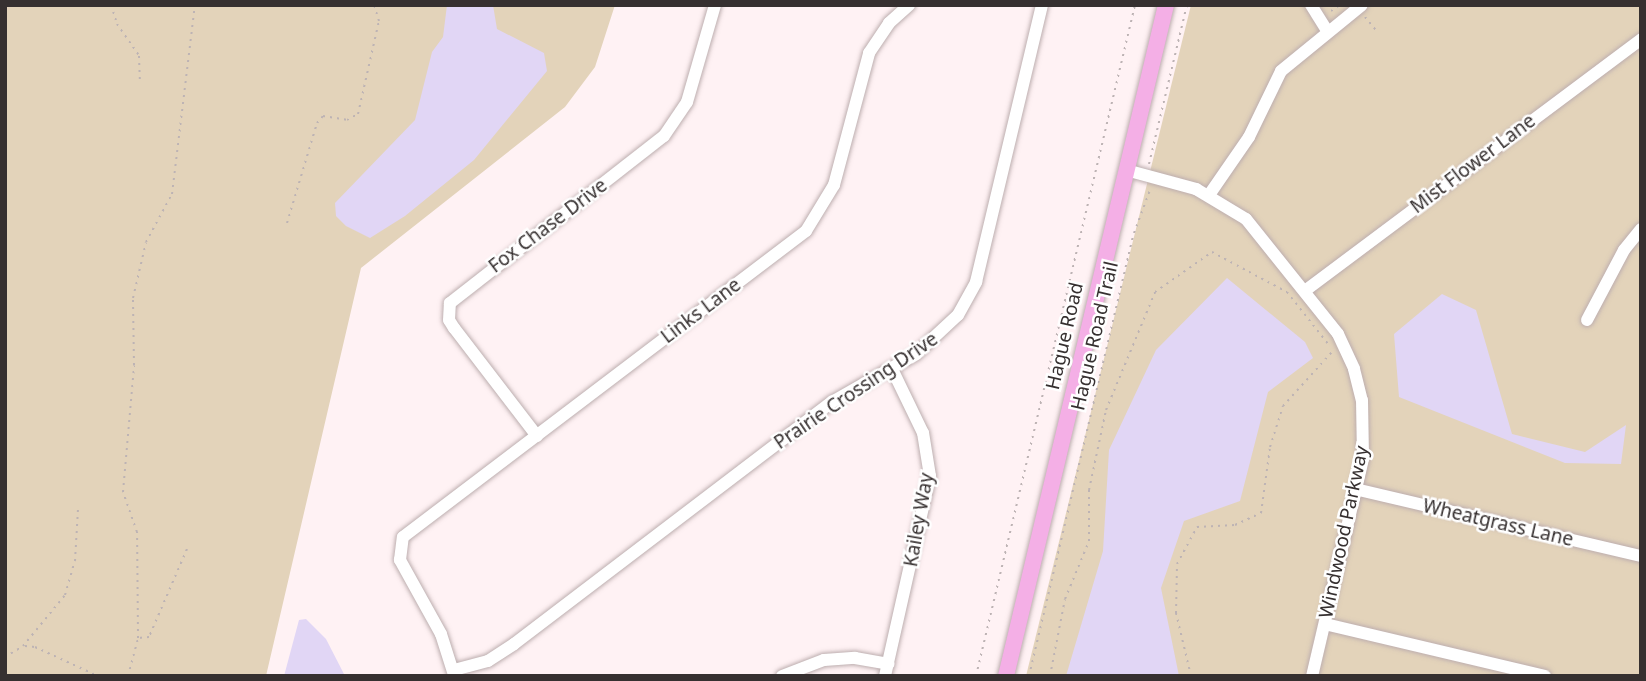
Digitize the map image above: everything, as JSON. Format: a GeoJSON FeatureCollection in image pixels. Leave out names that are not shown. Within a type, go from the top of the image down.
{"type":"FeatureCollection","features":[{"type":"Feature","properties":{"kind":"main road","name":"Hague Road"},"geometry":{"type":"LineString","coordinates":[[1006,676],[1166,5]]}},
{"type":"Feature","properties":{"kind":"street","name":"Fox Chase Drive"},"geometry":{"type":"LineString","coordinates":[[537,436],[454,328],[450,303],[664,136],[693,85],[715,5]]}},
{"type":"Feature","properties":{"kind":"street","name":"Links Lane"},"geometry":{"type":"LineString","coordinates":[[454,673],[441,634],[403,568],[398,548],[403,537],[806,231],[834,186],[869,53],[889,23],[909,5]]}},
{"type":"Feature","properties":{"kind":"street","name":"Prairie Crossing Drive"},"geometry":{"type":"LineString","coordinates":[[454,673],[488,661],[507,649],[832,402],[892,369],[946,329],[976,282],[1042,5]]}},
{"type":"Feature","properties":{"kind":"street"},"geometry":{"type":"LineString","coordinates":[[1311,5],[1327,31]]}},
{"type":"Feature","properties":{"kind":"street"},"geometry":{"type":"LineString","coordinates":[[1209,195],[1249,137],[1281,71],[1327,31],[1360,7]]}},
{"type":"Feature","properties":{"kind":"street","name":"Mist Flower Lane"},"geometry":{"type":"LineString","coordinates":[[1306,290],[1641,39]]}},
{"type":"Feature","properties":{"kind":"street","name":"Windwood Parkway"},"geometry":{"type":"LineString","coordinates":[[1126,170],[1209,195],[1246,219],[1306,290],[1338,334],[1359,384],[1364,439],[1312,676]]}},
{"type":"Feature","properties":{"kind":"street"},"geometry":{"type":"LineString","coordinates":[[1587,320],[1624,250],[1641,229]]}},
{"type":"Feature","properties":{"kind":"street","name":"Kailey Way"},"geometry":{"type":"LineString","coordinates":[[887,670],[930,476],[923,433],[892,369]]}},
{"type":"Feature","properties":{"kind":"street","name":"Wheatgrass Lane"},"geometry":{"type":"LineString","coordinates":[[1355,489],[1641,556]]}},
{"type":"Feature","properties":{"kind":"street"},"geometry":{"type":"LineString","coordinates":[[1325,624],[1545,676]]}},
{"type":"Feature","properties":{"kind":"street"},"geometry":{"type":"LineString","coordinates":[[782,676],[824,660],[855,658],[887,670]]}},
{"type":"Feature","properties":{"kind":"path"},"geometry":{"type":"LineString","coordinates":[[111,5],[117,24],[139,56],[140,84]]}},
{"type":"Feature","properties":{"kind":"path"},"geometry":{"type":"LineString","coordinates":[[128,676],[138,638],[136,532],[123,492],[134,365],[133,298],[146,242],[172,194],[195,5]]}},
{"type":"Feature","properties":{"kind":"path"},"geometry":{"type":"LineString","coordinates":[[287,223],[317,123],[323,116],[347,120],[358,114],[379,21],[374,5]]}},
{"type":"Feature","properties":{"kind":"path","name":"Hague Road Trail"},"geometry":{"type":"LineString","coordinates":[[976,676],[1135,5]]}},
{"type":"Feature","properties":{"kind":"path","name":"Hague Road Trail"},"geometry":{"type":"LineString","coordinates":[[1030,676],[1134,233],[1151,196],[1147,176],[1187,5]]}},
{"type":"Feature","properties":{"kind":"path"},"geometry":{"type":"LineString","coordinates":[[1329,13],[1340,5]]}},
{"type":"Feature","properties":{"kind":"path"},"geometry":{"type":"LineString","coordinates":[[1360,7],[1376,30]]}},
{"type":"Feature","properties":{"kind":"path"},"geometry":{"type":"LineString","coordinates":[[1050,676],[1065,599],[1089,541],[1088,491],[1106,410],[1134,337],[1155,292],[1212,252],[1287,292],[1333,351],[1283,406],[1270,447],[1261,513],[1235,525],[1197,527],[1177,564],[1176,613],[1191,676]]}},
{"type":"Feature","properties":{"kind":"path"},"geometry":{"type":"LineString","coordinates":[[5,657],[23,646],[65,595],[72,580],[78,509]]}},
{"type":"Feature","properties":{"kind":"path"},"geometry":{"type":"LineString","coordinates":[[138,638],[149,637],[187,549]]}},
{"type":"Feature","properties":{"kind":"path"},"geometry":{"type":"LineString","coordinates":[[23,646],[35,647],[98,676]]}},
{"type":"Feature","properties":{"kind":"shaded area"},"geometry":{"type":"Polygon","coordinates":[[[5,5],[615,5],[595,67],[565,107],[361,268],[266,676],[5,676],[5,5]]]}},
{"type":"Feature","properties":{"kind":"shaded area"},"geometry":{"type":"Polygon","coordinates":[[[447,5],[493,5],[497,29],[544,53],[547,71],[474,160],[405,216],[370,238],[346,226],[336,216],[335,203],[415,120],[432,52],[443,37],[447,5]]]}},
{"type":"Feature","properties":{"kind":"shaded area"},"geometry":{"type":"Polygon","coordinates":[[[1191,5],[1641,5],[1641,676],[1026,676],[1191,5]]]}},
{"type":"Feature","properties":{"kind":"shaded area"},"geometry":{"type":"Polygon","coordinates":[[[1227,278],[1305,342],[1313,358],[1268,392],[1240,501],[1184,521],[1161,588],[1179,676],[1066,676],[1103,551],[1109,450],[1156,350],[1227,278]]]}},
{"type":"Feature","properties":{"kind":"shaded area"},"geometry":{"type":"Polygon","coordinates":[[[1442,294],[1476,310],[1512,434],[1585,452],[1626,425],[1621,464],[1565,463],[1399,397],[1394,334],[1442,294]]]}},
{"type":"Feature","properties":{"kind":"shaded area"},"geometry":{"type":"Polygon","coordinates":[[[306,619],[326,639],[345,676],[284,676],[299,620],[306,619]]]}}]}
